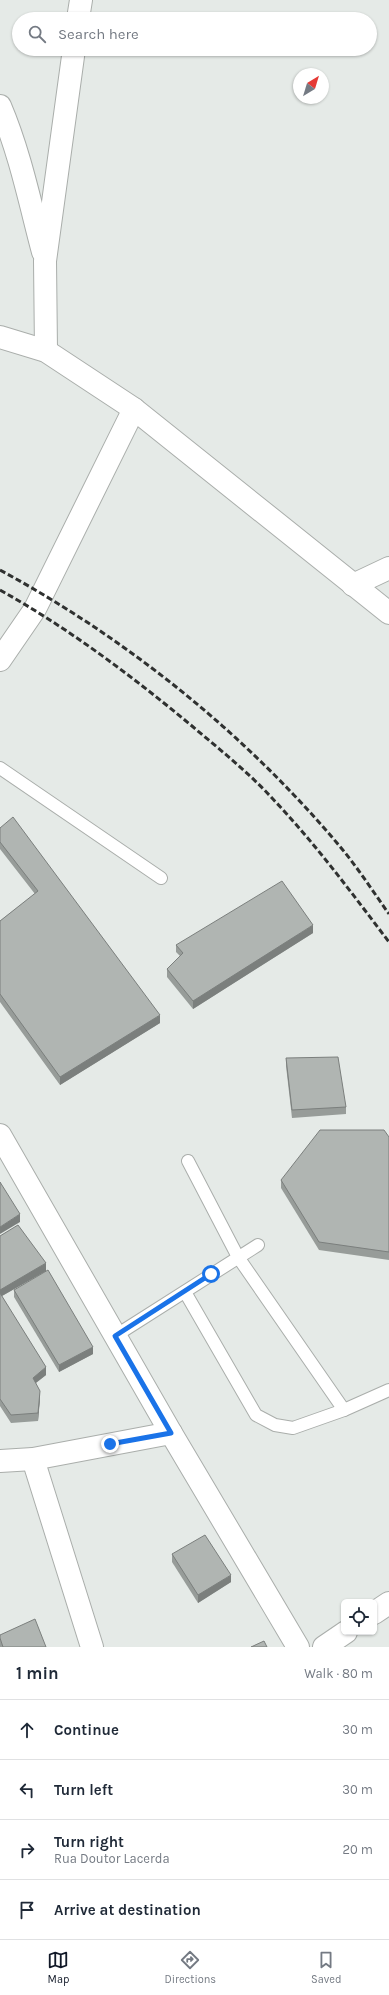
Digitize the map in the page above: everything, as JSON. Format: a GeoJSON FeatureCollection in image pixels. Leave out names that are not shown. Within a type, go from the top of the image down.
{"type":"FeatureCollection","features":[{"type":"Feature","properties":{"kind":"street"},"geometry":{"type":"LineString","coordinates":[[79,12],[81,0]]}},
{"type":"Feature","properties":{"kind":"street"},"geometry":{"type":"LineString","coordinates":[[46,351],[45,261],[73,56]]}},
{"type":"Feature","properties":{"kind":"street"},"geometry":{"type":"LineString","coordinates":[[0,106],[10,128],[45,261]]}},
{"type":"Feature","properties":{"kind":"street"},"geometry":{"type":"LineString","coordinates":[[0,337],[46,351],[134,410],[389,613]]}},
{"type":"Feature","properties":{"kind":"street"},"geometry":{"type":"LineString","coordinates":[[0,660],[34,609],[134,410]]}},
{"type":"Feature","properties":{"kind":"street"},"geometry":{"type":"LineString","coordinates":[[353,585],[389,568]]}},
{"type":"Feature","properties":{"kind":"street"},"geometry":{"type":"LineString","coordinates":[[0,1135],[171,1433],[298,1647]]}},
{"type":"Feature","properties":{"kind":"street"},"geometry":{"type":"LineString","coordinates":[[0,1461],[33,1459],[171,1433]]}},
{"type":"Feature","properties":{"kind":"street"},"geometry":{"type":"LineString","coordinates":[[33,1459],[92,1647]]}},
{"type":"Feature","properties":{"kind":"street"},"geometry":{"type":"LineString","coordinates":[[377,1611],[389,1603]]}},
{"type":"Feature","properties":{"kind":"street"},"geometry":{"type":"LineString","coordinates":[[324,1647],[342,1635]]}},
{"type":"Feature","properties":{"kind":"lane"},"geometry":{"type":"LineString","coordinates":[[0,768],[161,878]]}},
{"type":"Feature","properties":{"kind":"lane"},"geometry":{"type":"LineString","coordinates":[[188,1161],[238,1257],[344,1410]]}},
{"type":"Feature","properties":{"kind":"lane"},"geometry":{"type":"LineString","coordinates":[[115,1336],[258,1245]]}},
{"type":"Feature","properties":{"kind":"lane"},"geometry":{"type":"LineString","coordinates":[[185,1292],[256,1415],[275,1425],[293,1428],[344,1410],[389,1390]]}},
{"type":"Feature","properties":{"kind":"building"},"geometry":{"type":"Polygon","coordinates":[[[13,817],[160,1015],[60,1077],[0,994],[0,921],[38,891],[0,842],[0,828],[13,817]]]}},
{"type":"Feature","properties":{"kind":"building"},"geometry":{"type":"Polygon","coordinates":[[[282,881],[313,925],[193,1001],[167,969],[183,953],[176,945],[282,881]]]}},
{"type":"Feature","properties":{"kind":"building"},"geometry":{"type":"Polygon","coordinates":[[[338,1057],[346,1107],[292,1110],[286,1058],[338,1057]]]}},
{"type":"Feature","properties":{"kind":"building"},"geometry":{"type":"Polygon","coordinates":[[[320,1130],[384,1130],[389,1137],[389,1252],[319,1242],[281,1180],[320,1130]]]}},
{"type":"Feature","properties":{"kind":"building"},"geometry":{"type":"Polygon","coordinates":[[[0,1182],[20,1214],[0,1227],[0,1182]]]}},
{"type":"Feature","properties":{"kind":"building"},"geometry":{"type":"Polygon","coordinates":[[[18,1225],[46,1263],[0,1290],[0,1236],[18,1225]]]}},
{"type":"Feature","properties":{"kind":"building"},"geometry":{"type":"Polygon","coordinates":[[[48,1270],[93,1347],[59,1365],[14,1290],[48,1270]]]}},
{"type":"Feature","properties":{"kind":"building"},"geometry":{"type":"Polygon","coordinates":[[[0,1293],[46,1367],[33,1378],[40,1391],[38,1413],[11,1415],[0,1399],[0,1293]]]}},
{"type":"Feature","properties":{"kind":"building"},"geometry":{"type":"Polygon","coordinates":[[[205,1535],[231,1575],[198,1595],[172,1554],[205,1535]]]}},
{"type":"Feature","properties":{"kind":"building"},"geometry":{"type":"Polygon","coordinates":[[[35,1619],[46,1647],[3,1647],[0,1635],[35,1619]]]}},
{"type":"Feature","properties":{"kind":"building"},"geometry":{"type":"Polygon","coordinates":[[[264,1641],[267,1647],[251,1647],[264,1641]]]}},
{"type":"Feature","properties":{"kind":"railway"},"geometry":{"type":"LineString","coordinates":[[0,570],[47,597],[138,657],[223,726],[263,763],[301,802],[344,851],[389,914]]}},
{"type":"Feature","properties":{"kind":"railway"},"geometry":{"type":"LineString","coordinates":[[0,590],[50,620],[123,671],[169,707],[243,769],[287,814],[332,868],[389,942]]}},
{"type":"Feature","properties":{"kind":"route"},"geometry":{"type":"LineString","coordinates":[[110,1444],[171,1433],[115,1336],[211,1274]]}}]}
